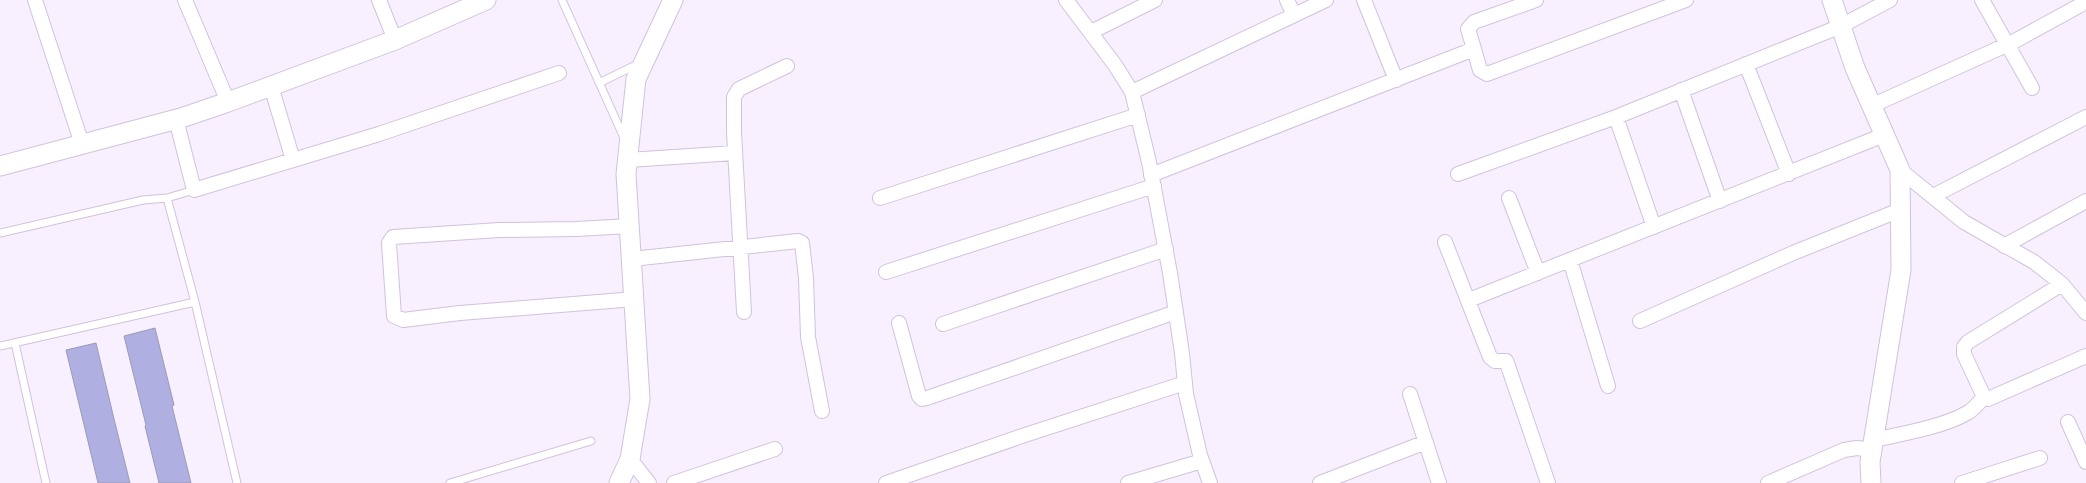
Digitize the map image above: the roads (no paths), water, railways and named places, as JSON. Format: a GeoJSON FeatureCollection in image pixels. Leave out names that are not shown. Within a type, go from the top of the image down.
{"type":"FeatureCollection","features":[{"type":"Feature","properties":{"kind":"street"},"geometry":{"type":"LineString","coordinates":[[34,0],[82,144]]}},
{"type":"Feature","properties":{"kind":"street"},"geometry":{"type":"LineString","coordinates":[[185,0],[228,102]]}},
{"type":"Feature","properties":{"kind":"street"},"geometry":{"type":"LineString","coordinates":[[379,0],[395,40]]}},
{"type":"Feature","properties":{"kind":"street"},"geometry":{"type":"LineString","coordinates":[[0,166],[176,119],[228,102],[395,40],[486,0]]}},
{"type":"Feature","properties":{"kind":"street"},"geometry":{"type":"LineString","coordinates":[[619,483],[630,459],[640,399],[626,174],[636,79],[673,0]]}},
{"type":"Feature","properties":{"kind":"street"},"geometry":{"type":"LineString","coordinates":[[1066,0],[1091,32],[1132,92],[1153,180],[1166,249],[1185,383],[1202,461],[1210,483]]}},
{"type":"Feature","properties":{"kind":"street"},"geometry":{"type":"LineString","coordinates":[[1091,32],[1155,0]]}},
{"type":"Feature","properties":{"kind":"street"},"geometry":{"type":"LineString","coordinates":[[1286,0],[1294,15]]}},
{"type":"Feature","properties":{"kind":"street"},"geometry":{"type":"LineString","coordinates":[[1132,92],[1326,0]]}},
{"type":"Feature","properties":{"kind":"street"},"geometry":{"type":"LineString","coordinates":[[1364,0],[1396,80]]}},
{"type":"Feature","properties":{"kind":"street"},"geometry":{"type":"LineString","coordinates":[[1536,0],[1474,22],[1468,28],[1480,70],[1487,74],[1686,0]]}},
{"type":"Feature","properties":{"kind":"street"},"geometry":{"type":"LineString","coordinates":[[1832,0],[1855,68],[1900,170],[1901,270],[1873,445],[1871,483]]}},
{"type":"Feature","properties":{"kind":"street"},"geometry":{"type":"LineString","coordinates":[[1458,174],[1616,117],[1840,26],[1890,0]]}},
{"type":"Feature","properties":{"kind":"street"},"geometry":{"type":"LineString","coordinates":[[1982,0],[2032,88]]}},
{"type":"Feature","properties":{"kind":"street"},"geometry":{"type":"LineString","coordinates":[[1871,106],[2008,45],[2086,2]]}},
{"type":"Feature","properties":{"kind":"street"},"geometry":{"type":"LineString","coordinates":[[886,272],[1153,180],[1474,49]]}},
{"type":"Feature","properties":{"kind":"street"},"geometry":{"type":"LineString","coordinates":[[1746,64],[1789,174]]}},
{"type":"Feature","properties":{"kind":"street"},"geometry":{"type":"LineString","coordinates":[[744,312],[739,248],[734,97],[736,92],[787,66]]}},
{"type":"Feature","properties":{"kind":"street"},"geometry":{"type":"LineString","coordinates":[[176,119],[194,190],[379,134],[560,73]]}},
{"type":"Feature","properties":{"kind":"street"},"geometry":{"type":"LineString","coordinates":[[271,86],[292,160]]}},
{"type":"Feature","properties":{"kind":"street"},"geometry":{"type":"LineString","coordinates":[[1681,90],[1720,201]]}},
{"type":"Feature","properties":{"kind":"street"},"geometry":{"type":"LineString","coordinates":[[880,198],[1138,115]]}},
{"type":"Feature","properties":{"kind":"street"},"geometry":{"type":"LineString","coordinates":[[1616,117],[1654,226]]}},
{"type":"Feature","properties":{"kind":"street"},"geometry":{"type":"LineString","coordinates":[[1934,196],[2086,117]]}},
{"type":"Feature","properties":{"kind":"street"},"geometry":{"type":"LineString","coordinates":[[1469,300],[1884,135]]}},
{"type":"Feature","properties":{"kind":"street"},"geometry":{"type":"LineString","coordinates":[[628,155],[735,153]]}},
{"type":"Feature","properties":{"kind":"street"},"geometry":{"type":"LineString","coordinates":[[1900,170],[1964,222],[2034,262],[2062,284],[2086,313]]}},
{"type":"Feature","properties":{"kind":"street"},"geometry":{"type":"LineString","coordinates":[[1509,198],[1538,272]]}},
{"type":"Feature","properties":{"kind":"street"},"geometry":{"type":"LineString","coordinates":[[2004,246],[2086,200]]}},
{"type":"Feature","properties":{"kind":"street"},"geometry":{"type":"LineString","coordinates":[[1640,321],[1776,260],[1900,210]]}},
{"type":"Feature","properties":{"kind":"street"},"geometry":{"type":"LineString","coordinates":[[630,226],[499,230],[393,237],[389,243],[392,303],[394,316],[403,320],[460,313],[635,298]]}},
{"type":"Feature","properties":{"kind":"street"},"geometry":{"type":"LineString","coordinates":[[632,259],[798,241],[802,243],[806,278],[808,337],[822,411]]}},
{"type":"Feature","properties":{"kind":"street"},"geometry":{"type":"LineString","coordinates":[[1446,242],[1490,357],[1494,361],[1507,362],[1548,483]]}},
{"type":"Feature","properties":{"kind":"street"},"geometry":{"type":"LineString","coordinates":[[943,324],[1166,249]]}},
{"type":"Feature","properties":{"kind":"street"},"geometry":{"type":"LineString","coordinates":[[1570,260],[1608,386]]}},
{"type":"Feature","properties":{"kind":"street"},"geometry":{"type":"LineString","coordinates":[[1984,398],[1964,354],[1964,347],[1968,342],[2062,284]]}},
{"type":"Feature","properties":{"kind":"street"},"geometry":{"type":"LineString","coordinates":[[899,323],[919,396],[922,399],[1015,369],[1176,312]]}},
{"type":"Feature","properties":{"kind":"street"},"geometry":{"type":"LineString","coordinates":[[1768,483],[1844,450],[1873,445],[1958,417],[1968,413],[1984,398],[1991,398],[2086,356]]}},
{"type":"Feature","properties":{"kind":"street"},"geometry":{"type":"LineString","coordinates":[[886,483],[1185,383]]}},
{"type":"Feature","properties":{"kind":"street"},"geometry":{"type":"LineString","coordinates":[[1410,394],[1439,483]]}},
{"type":"Feature","properties":{"kind":"street"},"geometry":{"type":"LineString","coordinates":[[2068,422],[2084,453]]}},
{"type":"Feature","properties":{"kind":"street"},"geometry":{"type":"LineString","coordinates":[[1320,483],[1426,442]]}},
{"type":"Feature","properties":{"kind":"street"},"geometry":{"type":"LineString","coordinates":[[674,483],[775,449]]}},
{"type":"Feature","properties":{"kind":"street"},"geometry":{"type":"LineString","coordinates":[[1962,483],[2040,458]]}},
{"type":"Feature","properties":{"kind":"street"},"geometry":{"type":"LineString","coordinates":[[630,459],[649,483]]}},
{"type":"Feature","properties":{"kind":"street"},"geometry":{"type":"LineString","coordinates":[[1128,483],[1202,461]]}},
{"type":"Feature","properties":{"kind":"lane"},"geometry":{"type":"LineString","coordinates":[[562,0],[599,83],[628,155]]}},
{"type":"Feature","properties":{"kind":"lane"},"geometry":{"type":"LineString","coordinates":[[599,83],[645,60]]}},
{"type":"Feature","properties":{"kind":"lane"},"geometry":{"type":"LineString","coordinates":[[0,233],[142,200],[167,198],[194,190]]}},
{"type":"Feature","properties":{"kind":"lane"},"geometry":{"type":"LineString","coordinates":[[167,198],[195,302],[237,483]]}},
{"type":"Feature","properties":{"kind":"lane"},"geometry":{"type":"LineString","coordinates":[[0,346],[195,302]]}},
{"type":"Feature","properties":{"kind":"lane"},"geometry":{"type":"LineString","coordinates":[[14,343],[46,483]]}},
{"type":"Feature","properties":{"kind":"lane"},"geometry":{"type":"LineString","coordinates":[[450,483],[591,441]]}}]}
